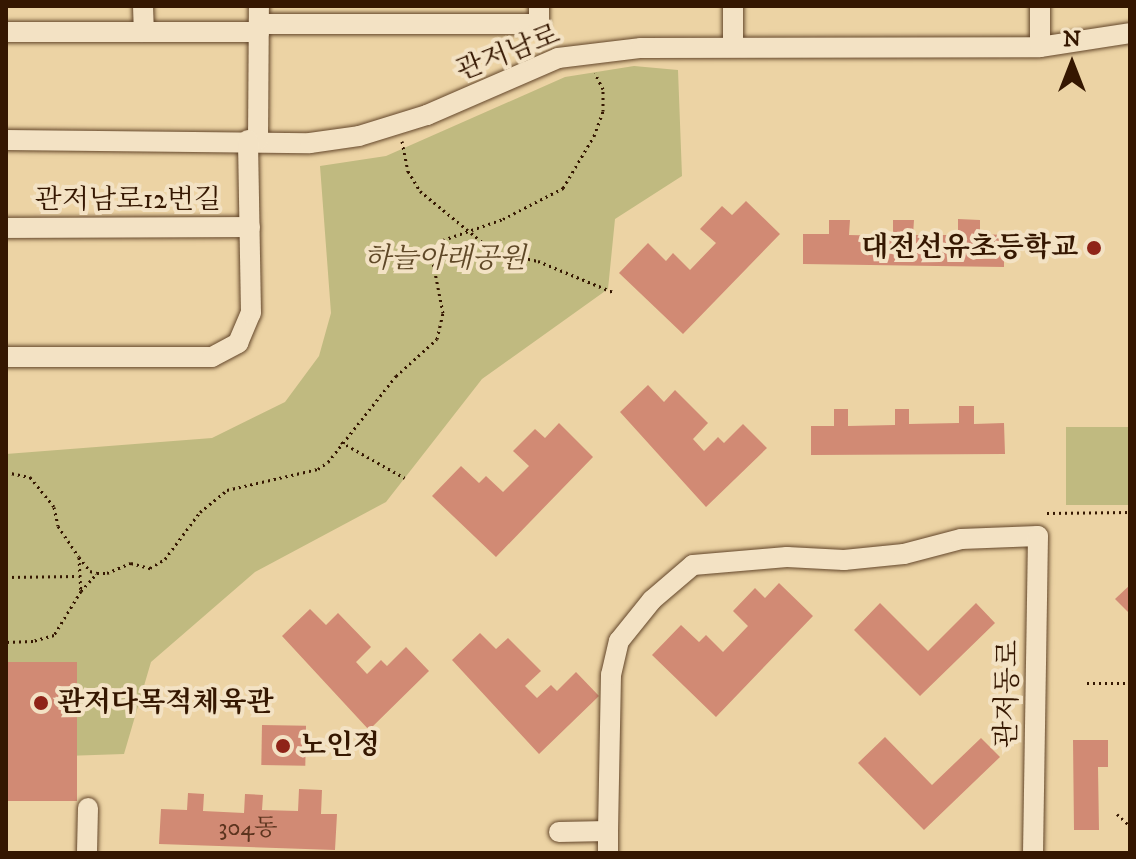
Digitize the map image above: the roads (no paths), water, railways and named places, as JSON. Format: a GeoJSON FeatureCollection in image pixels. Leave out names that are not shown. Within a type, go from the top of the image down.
{"type":"FeatureCollection","features":[{"type":"Feature","properties":{"kind":"street"},"geometry":{"type":"LineString","coordinates":[[143,6],[144,32]]}},
{"type":"Feature","properties":{"kind":"street"},"geometry":{"type":"LineString","coordinates":[[6,32],[144,32],[259,21],[539,24],[539,6]]}},
{"type":"Feature","properties":{"kind":"street"},"geometry":{"type":"LineString","coordinates":[[733,6],[733,47]]}},
{"type":"Feature","properties":{"kind":"street"},"geometry":{"type":"LineString","coordinates":[[1040,6],[1040,47]]}},
{"type":"Feature","properties":{"kind":"street","name":"관저남로12번길"},"geometry":{"type":"LineString","coordinates":[[6,357],[212,357],[238,343],[251,313],[250,227],[259,21]]}},
{"type":"Feature","properties":{"kind":"street","name":"관저남로"},"geometry":{"type":"LineString","coordinates":[[6,140],[253,140],[310,143],[396,127],[558,58],[641,48],[1040,47],[1130,33]]}},
{"type":"Feature","properties":{"kind":"street","name":"관저남로12번길"},"geometry":{"type":"LineString","coordinates":[[6,228],[250,227]]}},
{"type":"Feature","properties":{"kind":"street","name":"관저동로"},"geometry":{"type":"LineString","coordinates":[[608,831],[611,675],[619,641],[652,600],[693,565],[787,557],[844,560],[904,554],[961,539],[1038,536],[1033,853]]}},
{"type":"Feature","properties":{"kind":"street"},"geometry":{"type":"LineString","coordinates":[[87,852],[88,808]]}},
{"type":"Feature","properties":{"kind":"street"},"geometry":{"type":"LineString","coordinates":[[559,832],[608,831],[608,853]]}},
{"type":"Feature","properties":{"kind":"place","name":"대전선유초등학교"},"geometry":{"type":"Point","coordinates":[1094,248]}},
{"type":"Feature","properties":{"kind":"place","name":"관저다목적체육관"},"geometry":{"type":"Point","coordinates":[41,703]}},
{"type":"Feature","properties":{"kind":"place","name":"노인정"},"geometry":{"type":"Point","coordinates":[283,746]}},
{"type":"Feature","properties":{"kind":"park label","name":"하늘아래공원"},"geometry":{"type":"Point","coordinates":[445,259]}}]}
